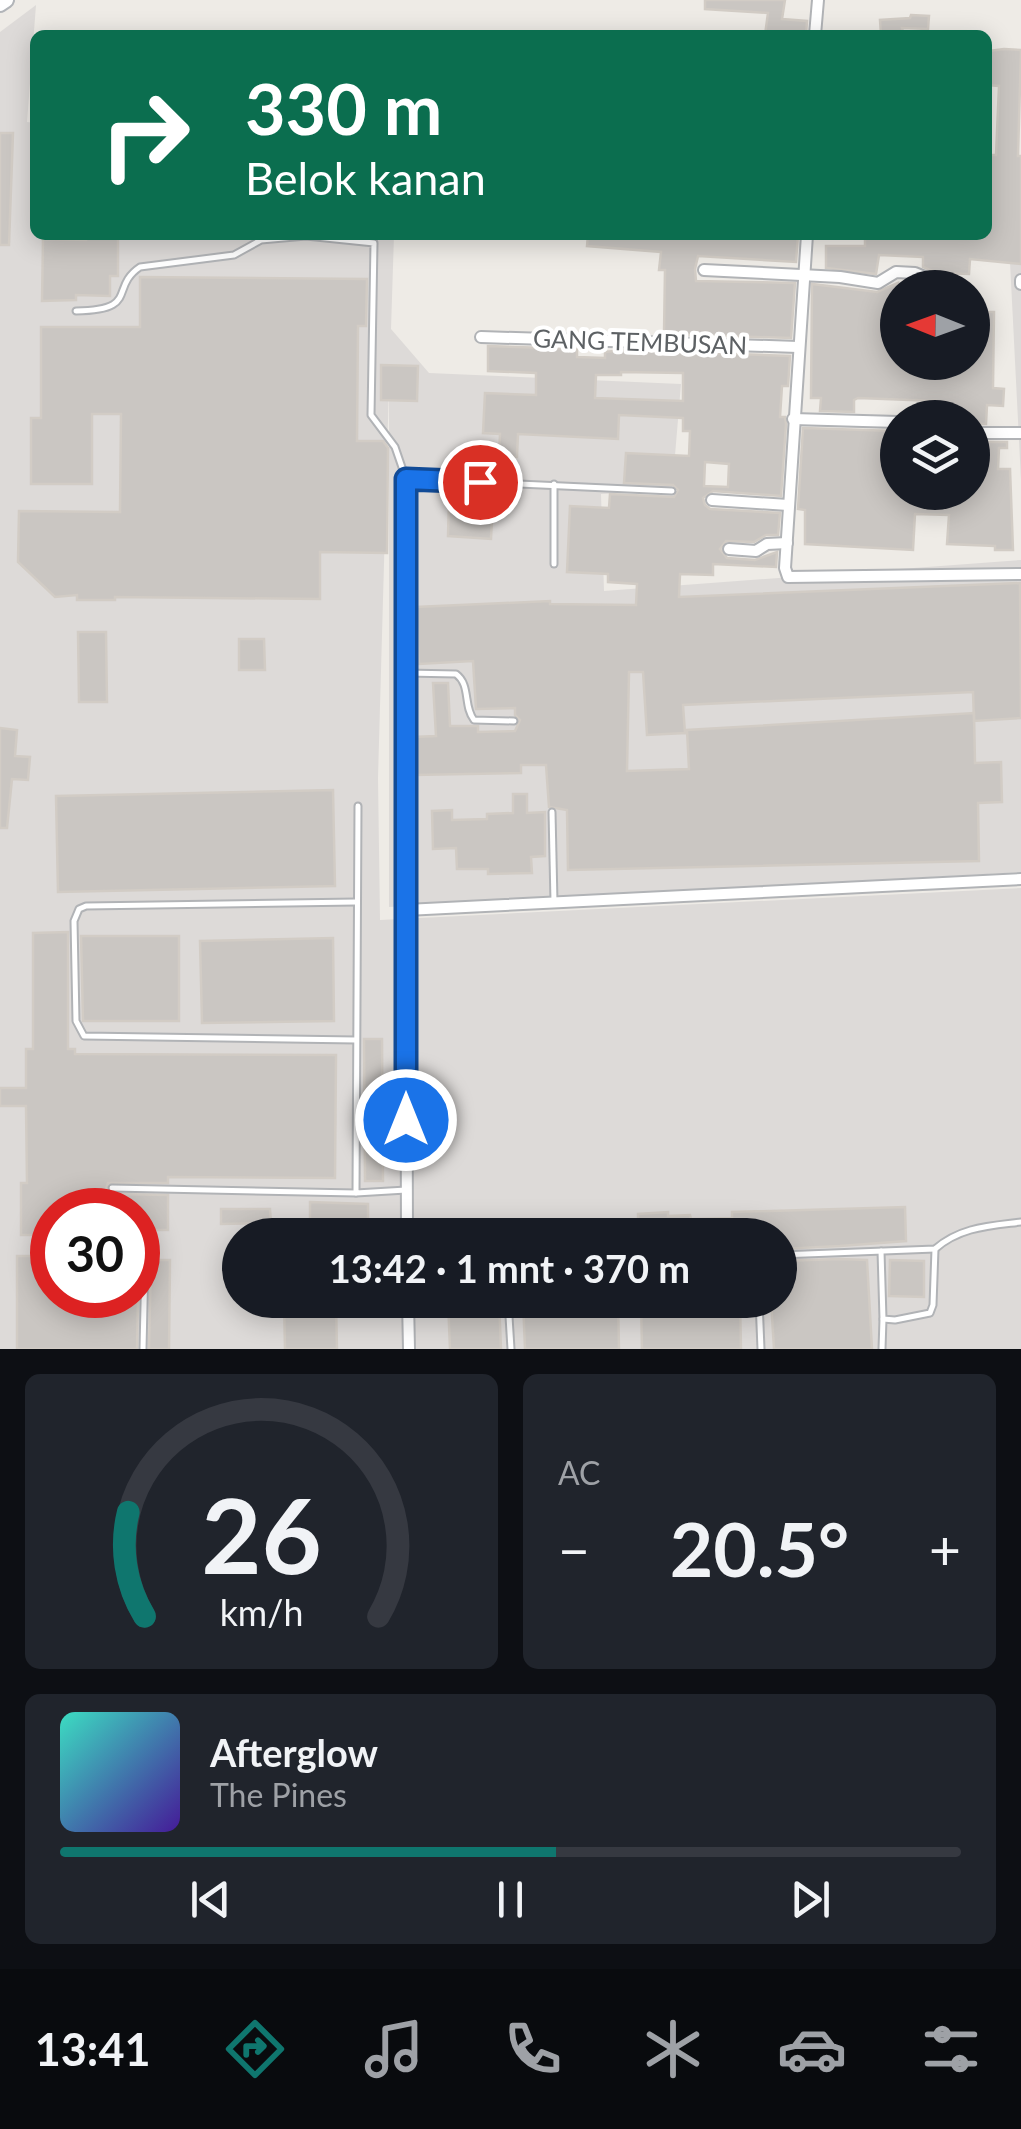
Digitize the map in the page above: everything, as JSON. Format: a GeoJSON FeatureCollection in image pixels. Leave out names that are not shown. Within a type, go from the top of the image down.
{"type":"FeatureCollection","features":[{"type":"Feature","properties":{"kind":"street"},"geometry":{"type":"LineString","coordinates":[[815,30],[818,0]]}},
{"type":"Feature","properties":{"kind":"street"},"geometry":{"type":"LineString","coordinates":[[807,240],[788,505],[788,577],[1021,574]]}},
{"type":"Feature","properties":{"kind":"street"},"geometry":{"type":"LineString","coordinates":[[704,270],[880,283]]}},
{"type":"Feature","properties":{"kind":"street","name":"GANG TEMBUSAN"},"geometry":{"type":"LineString","coordinates":[[481,337],[798,347]]}},
{"type":"Feature","properties":{"kind":"street"},"geometry":{"type":"LineString","coordinates":[[793,419],[880,421]]}},
{"type":"Feature","properties":{"kind":"street"},"geometry":{"type":"LineString","coordinates":[[990,433],[1021,433]]}},
{"type":"Feature","properties":{"kind":"street"},"geometry":{"type":"LineString","coordinates":[[712,500],[788,505]]}},
{"type":"Feature","properties":{"kind":"street"},"geometry":{"type":"LineString","coordinates":[[729,549],[756,551],[766,544],[786,543]]}},
{"type":"Feature","properties":{"kind":"street"},"geometry":{"type":"LineString","coordinates":[[407,1218],[406,910],[1021,879]]}},
{"type":"Feature","properties":{"kind":"street"},"geometry":{"type":"LineString","coordinates":[[408,1318],[409,1349]]}},
{"type":"Feature","properties":{"kind":"lane"},"geometry":{"type":"LineString","coordinates":[[76,311],[102,311],[114,304],[140,266],[234,254],[261,240]]}},
{"type":"Feature","properties":{"kind":"lane"},"geometry":{"type":"LineString","coordinates":[[345,240],[374,243],[372,414],[376,425],[395,447],[406,479],[406,910]]}},
{"type":"Feature","properties":{"kind":"lane"},"geometry":{"type":"LineString","coordinates":[[406,479],[672,491]]}},
{"type":"Feature","properties":{"kind":"lane"},"geometry":{"type":"LineString","coordinates":[[554,484],[554,564]]}},
{"type":"Feature","properties":{"kind":"lane"},"geometry":{"type":"LineString","coordinates":[[406,673],[456,674],[464,682],[468,710],[474,720],[514,721]]}},
{"type":"Feature","properties":{"kind":"lane"},"geometry":{"type":"LineString","coordinates":[[356,1193],[358,806]]}},
{"type":"Feature","properties":{"kind":"lane"},"geometry":{"type":"LineString","coordinates":[[552,812],[554,902]]}},
{"type":"Feature","properties":{"kind":"lane"},"geometry":{"type":"LineString","coordinates":[[356,902],[86,906],[76,913],[74,922],[76,1021],[84,1036],[356,1040]]}},
{"type":"Feature","properties":{"kind":"lane"},"geometry":{"type":"LineString","coordinates":[[160,1189],[356,1193],[406,1190]]}},
{"type":"Feature","properties":{"kind":"lane"},"geometry":{"type":"LineString","coordinates":[[797,1254],[935,1249],[950,1236],[976,1227],[1021,1222]]}},
{"type":"Feature","properties":{"kind":"lane"},"geometry":{"type":"LineString","coordinates":[[883,1319],[930,1313],[935,1249]]}},
{"type":"Feature","properties":{"kind":"lane"},"geometry":{"type":"LineString","coordinates":[[881,1251],[882,1349]]}},
{"type":"Feature","properties":{"kind":"lane"},"geometry":{"type":"LineString","coordinates":[[142,1349],[143,1318]]}},
{"type":"Feature","properties":{"kind":"lane"},"geometry":{"type":"LineString","coordinates":[[509,1318],[510,1349]]}},
{"type":"Feature","properties":{"kind":"lane"},"geometry":{"type":"LineString","coordinates":[[760,1318],[761,1349]]}},
{"type":"Feature","properties":{"kind":"shaded area"},"geometry":{"type":"Polygon","coordinates":[[[36,5],[34,30],[30,30],[27,122],[30,240],[394,240],[391,329],[429,373],[681,384],[672,491],[601,494],[604,591],[1021,560],[1021,872],[389,907],[389,385],[378,778],[380,920],[1021,888],[1021,1349],[0,1349],[0,32],[36,5]]]}},
{"type":"Feature","properties":{"kind":"shaded area"},"geometry":{"type":"Polygon","coordinates":[[[992,157],[1021,158],[1021,480],[1009,242],[911,240],[992,240],[992,157]]]}},
{"type":"Feature","properties":{"kind":"building"},"geometry":{"type":"Polygon","coordinates":[[[705,0],[785,0],[782,19],[807,21],[806,30],[766,30],[768,13],[705,9],[705,0]]]}},
{"type":"Feature","properties":{"kind":"building"},"geometry":{"type":"Polygon","coordinates":[[[929,16],[928,29],[881,30],[880,20],[929,16]]]}},
{"type":"Feature","properties":{"kind":"building"},"geometry":{"type":"Polygon","coordinates":[[[992,50],[1021,50],[1021,264],[970,259],[969,270],[930,270],[923,267],[923,257],[879,255],[876,274],[826,268],[826,246],[865,246],[865,240],[992,240],[992,155],[996,155],[999,86],[992,85],[992,50]]]}},
{"type":"Feature","properties":{"kind":"building"},"geometry":{"type":"Polygon","coordinates":[[[0,133],[13,133],[9,245],[0,245],[0,133]]]}},
{"type":"Feature","properties":{"kind":"building"},"geometry":{"type":"Polygon","coordinates":[[[43,240],[118,240],[118,276],[110,276],[110,296],[76,295],[76,300],[42,301],[43,240]]]}},
{"type":"Feature","properties":{"kind":"building"},"geometry":{"type":"Polygon","coordinates":[[[588,240],[798,240],[796,262],[698,256],[695,269],[696,281],[795,283],[791,338],[664,334],[665,270],[659,270],[661,252],[587,246],[588,240]]]}},
{"type":"Feature","properties":{"kind":"building"},"geometry":{"type":"Polygon","coordinates":[[[140,277],[367,279],[366,326],[358,326],[357,441],[383,441],[388,448],[387,553],[320,552],[320,599],[77,600],[77,595],[55,597],[18,562],[19,511],[120,512],[121,414],[92,414],[92,484],[31,484],[31,418],[41,418],[41,327],[140,327],[140,277]]]}},
{"type":"Feature","properties":{"kind":"building"},"geometry":{"type":"Polygon","coordinates":[[[812,284],[880,291],[880,380],[990,380],[990,312],[994,312],[993,388],[1004,389],[1003,406],[990,405],[990,400],[858,398],[854,400],[854,412],[820,411],[821,398],[811,398],[812,284]]]}},
{"type":"Feature","properties":{"kind":"building"},"geometry":{"type":"Polygon","coordinates":[[[488,346],[577,349],[577,357],[605,358],[605,352],[625,350],[790,356],[788,386],[782,386],[780,417],[785,417],[786,424],[781,496],[713,491],[703,498],[710,509],[780,513],[778,535],[766,535],[754,542],[726,541],[720,549],[727,558],[755,560],[777,552],[776,567],[713,564],[713,575],[680,574],[679,597],[1020,583],[1021,718],[974,721],[975,763],[1001,762],[1002,802],[978,803],[979,861],[568,870],[567,810],[549,807],[546,765],[521,765],[521,773],[414,775],[413,737],[436,736],[433,683],[448,683],[450,726],[478,726],[478,732],[515,731],[520,720],[515,708],[476,709],[473,661],[419,664],[416,607],[550,601],[636,605],[637,584],[608,582],[608,574],[567,572],[570,506],[609,508],[610,494],[674,497],[678,490],[673,485],[624,483],[626,453],[689,456],[690,431],[683,431],[683,418],[619,415],[618,439],[518,434],[517,457],[499,456],[500,434],[483,433],[485,393],[536,395],[536,373],[488,371],[488,346]],[[683,373],[596,375],[595,398],[683,401],[683,373]],[[705,462],[704,486],[728,487],[729,464],[705,462]],[[629,672],[627,771],[689,769],[687,730],[974,713],[973,692],[683,705],[685,733],[647,735],[643,672],[629,672]]]}},
{"type":"Feature","properties":{"kind":"building"},"geometry":{"type":"Polygon","coordinates":[[[381,365],[418,366],[417,401],[381,400],[381,365]]]}},
{"type":"Feature","properties":{"kind":"building"},"geometry":{"type":"Polygon","coordinates":[[[803,428],[880,431],[880,510],[990,510],[990,442],[1007,442],[1007,448],[999,448],[998,469],[1010,469],[1013,550],[947,544],[949,515],[915,514],[913,550],[805,544],[805,510],[798,509],[803,428]]]}},
{"type":"Feature","properties":{"kind":"building"},"geometry":{"type":"Polygon","coordinates":[[[449,498],[493,500],[491,539],[448,536],[449,498]]]}},
{"type":"Feature","properties":{"kind":"building"},"geometry":{"type":"Polygon","coordinates":[[[78,632],[106,632],[107,702],[79,702],[78,632]]]}},
{"type":"Feature","properties":{"kind":"building"},"geometry":{"type":"Polygon","coordinates":[[[239,639],[264,639],[265,670],[239,670],[239,639]]]}},
{"type":"Feature","properties":{"kind":"building"},"geometry":{"type":"Polygon","coordinates":[[[0,728],[17,730],[15,756],[30,757],[28,780],[12,779],[7,828],[0,828],[0,728]]]}},
{"type":"Feature","properties":{"kind":"building"},"geometry":{"type":"Polygon","coordinates":[[[333,790],[335,886],[58,892],[56,796],[333,790]]]}},
{"type":"Feature","properties":{"kind":"building"},"geometry":{"type":"Polygon","coordinates":[[[513,794],[527,794],[527,813],[545,812],[545,856],[531,857],[532,873],[488,874],[488,869],[457,869],[456,848],[433,849],[432,811],[452,810],[452,820],[487,819],[487,814],[513,813],[513,794]]]}},
{"type":"Feature","properties":{"kind":"building"},"geometry":{"type":"Polygon","coordinates":[[[68,932],[68,1049],[75,1049],[75,1054],[336,1055],[335,1178],[168,1177],[168,1183],[108,1183],[106,1188],[30,1188],[30,1235],[21,1235],[21,1183],[27,1183],[26,1106],[0,1106],[0,1088],[26,1088],[26,1049],[33,1049],[33,933],[68,932]]]}},
{"type":"Feature","properties":{"kind":"building"},"geometry":{"type":"Polygon","coordinates":[[[81,936],[179,936],[179,1021],[83,1021],[81,936]]]}},
{"type":"Feature","properties":{"kind":"building"},"geometry":{"type":"Polygon","coordinates":[[[333,938],[334,1021],[202,1023],[200,941],[333,938]]]}},
{"type":"Feature","properties":{"kind":"building"},"geometry":{"type":"Polygon","coordinates":[[[364,1039],[382,1039],[383,1181],[365,1181],[364,1039]]]}},
{"type":"Feature","properties":{"kind":"building"},"geometry":{"type":"Polygon","coordinates":[[[160,1195],[168,1195],[168,1230],[160,1230],[160,1195]]]}},
{"type":"Feature","properties":{"kind":"building"},"geometry":{"type":"Polygon","coordinates":[[[310,1202],[368,1204],[368,1218],[310,1218],[310,1202]]]}},
{"type":"Feature","properties":{"kind":"building"},"geometry":{"type":"Polygon","coordinates":[[[905,1207],[906,1241],[797,1248],[797,1218],[732,1218],[732,1212],[905,1207]]]}},
{"type":"Feature","properties":{"kind":"building"},"geometry":{"type":"Polygon","coordinates":[[[221,1209],[270,1209],[271,1218],[222,1218],[221,1224],[221,1209]]]}},
{"type":"Feature","properties":{"kind":"building"},"geometry":{"type":"Polygon","coordinates":[[[668,1212],[668,1216],[691,1218],[638,1218],[638,1214],[668,1212]]]}},
{"type":"Feature","properties":{"kind":"building"},"geometry":{"type":"Polygon","coordinates":[[[17,1256],[30,1256],[30,1318],[138,1318],[137,1349],[17,1349],[17,1256]]]}},
{"type":"Feature","properties":{"kind":"building"},"geometry":{"type":"Polygon","coordinates":[[[160,1260],[170,1260],[169,1349],[149,1349],[150,1318],[160,1318],[160,1260]]]}},
{"type":"Feature","properties":{"kind":"building"},"geometry":{"type":"Polygon","coordinates":[[[797,1260],[867,1260],[872,1349],[774,1349],[772,1318],[797,1318],[797,1260]]]}},
{"type":"Feature","properties":{"kind":"building"},"geometry":{"type":"Polygon","coordinates":[[[890,1260],[924,1261],[924,1297],[889,1296],[890,1260]]]}},
{"type":"Feature","properties":{"kind":"building"},"geometry":{"type":"Polygon","coordinates":[[[284,1318],[336,1318],[337,1349],[285,1349],[284,1318]]]}},
{"type":"Feature","properties":{"kind":"building"},"geometry":{"type":"Polygon","coordinates":[[[449,1318],[500,1318],[501,1349],[450,1349],[449,1318]]]}},
{"type":"Feature","properties":{"kind":"building"},"geometry":{"type":"Polygon","coordinates":[[[524,1318],[618,1318],[619,1349],[525,1349],[524,1318]]]}},
{"type":"Feature","properties":{"kind":"building"},"geometry":{"type":"Polygon","coordinates":[[[641,1318],[740,1318],[741,1349],[642,1349],[641,1318]]]}},
{"type":"Feature","properties":{"kind":"route"},"geometry":{"type":"LineString","coordinates":[[406,1120],[406,479],[480,482]]}}]}
